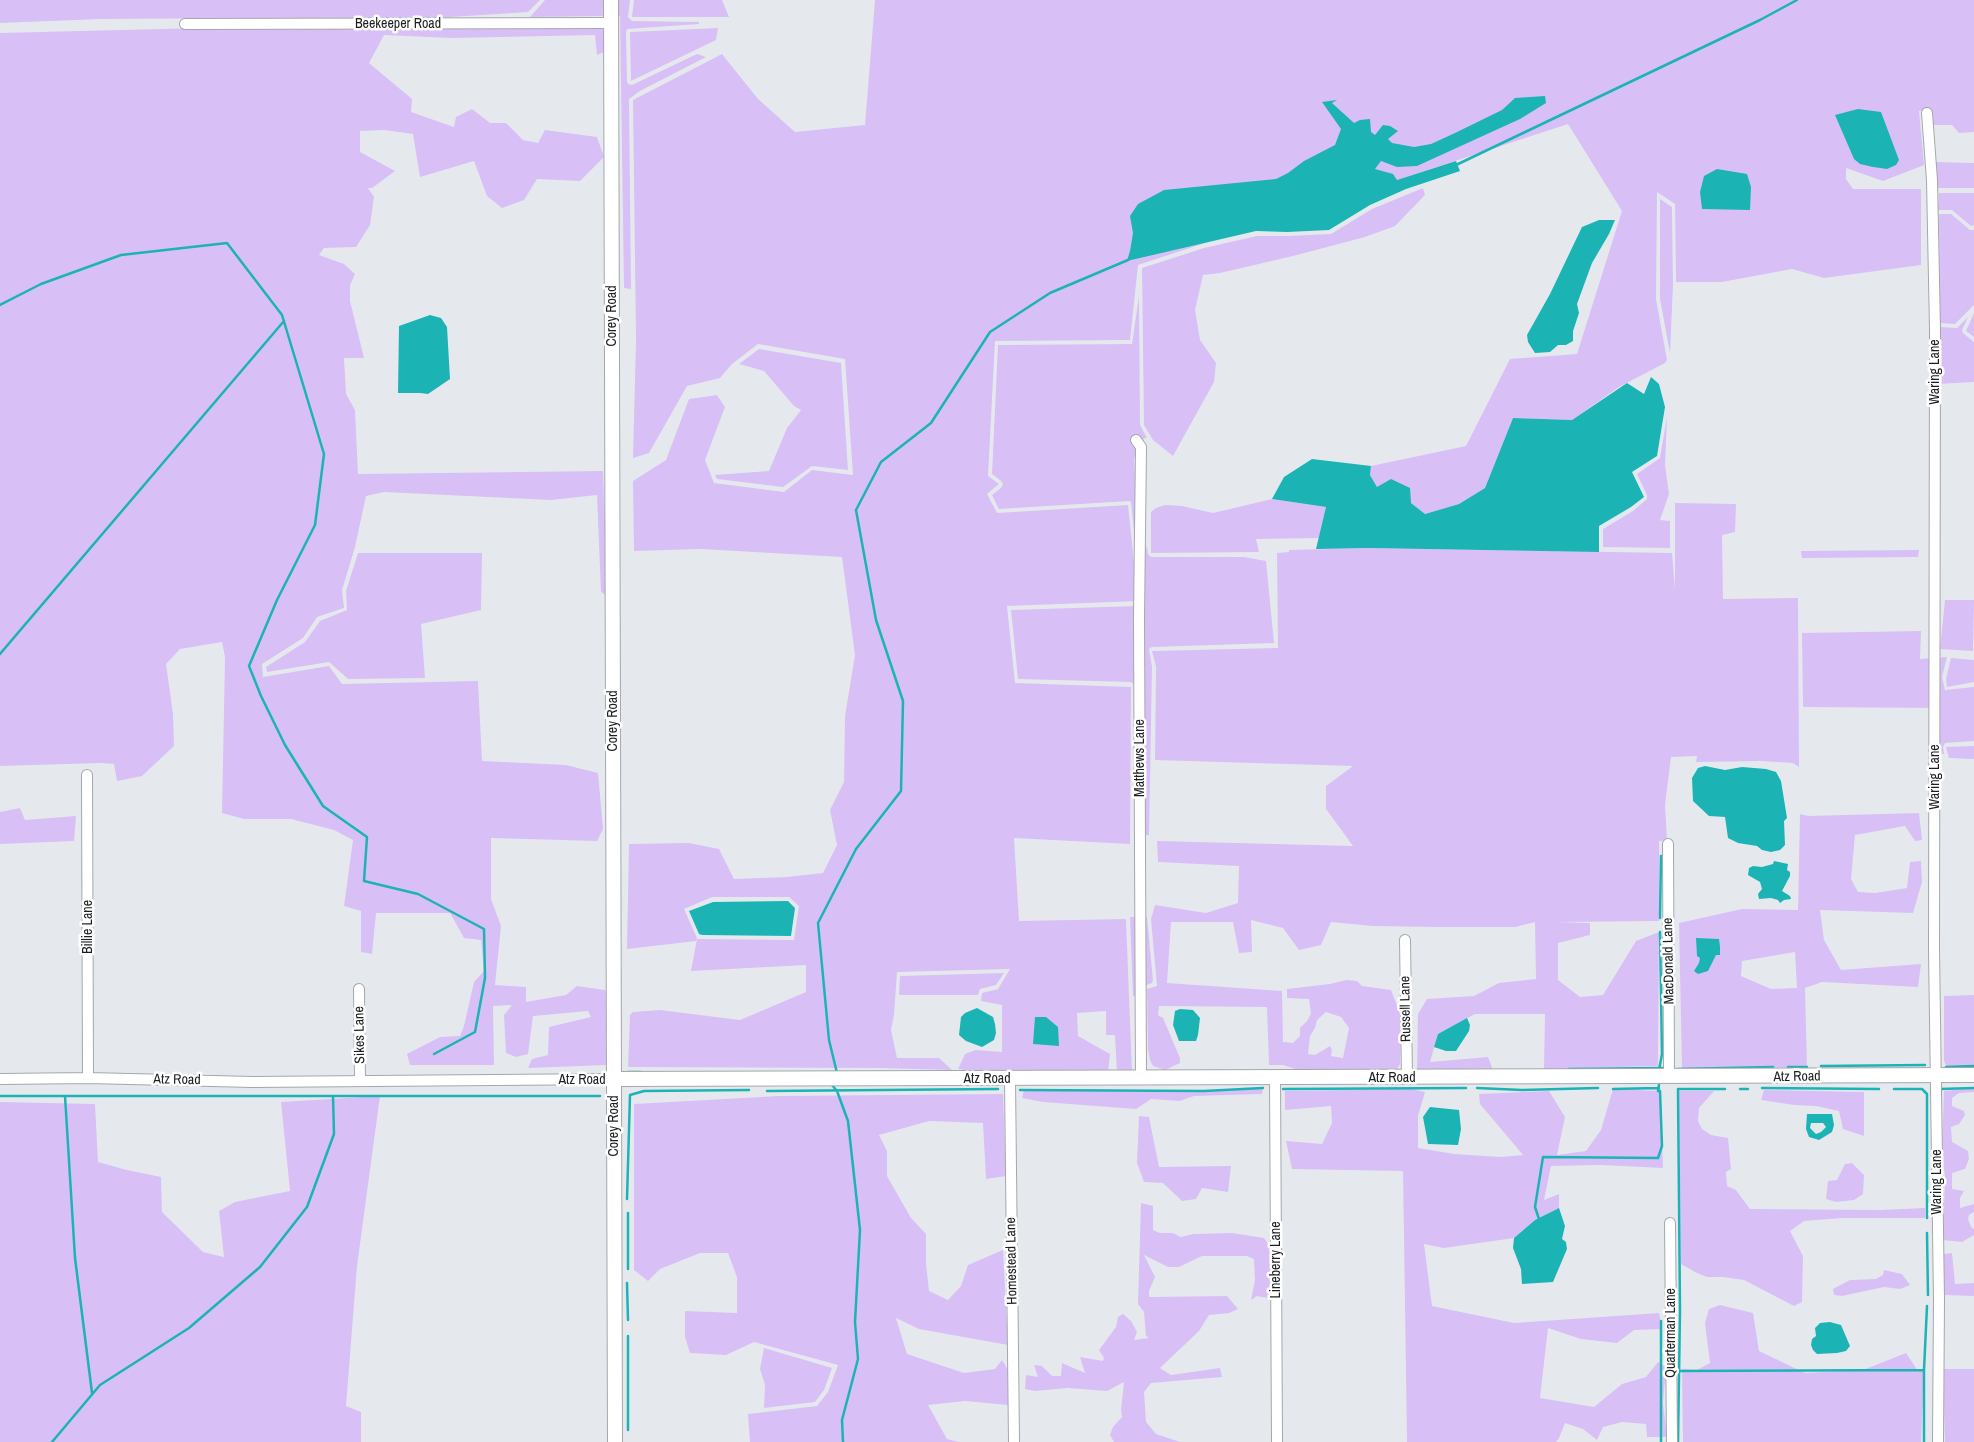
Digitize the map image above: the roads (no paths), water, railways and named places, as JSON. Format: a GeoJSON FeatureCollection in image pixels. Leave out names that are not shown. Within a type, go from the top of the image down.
{"type":"FeatureCollection","features":[{"type":"Feature","properties":{"kind":"street","name":"Corey Road"},"geometry":{"type":"LineString","coordinates":[[611,0],[615,1442]]}},
{"type":"Feature","properties":{"kind":"street","name":"Beekeeper Road"},"geometry":{"type":"LineString","coordinates":[[185,24],[611,23]]}},
{"type":"Feature","properties":{"kind":"street","name":"Waring Lane"},"geometry":{"type":"LineString","coordinates":[[1927,112],[1932,180],[1935,330],[1938,1442]]}},
{"type":"Feature","properties":{"kind":"street","name":"Matthews Lane"},"geometry":{"type":"LineString","coordinates":[[1136,440],[1141,446],[1139,618],[1141,1078]]}},
{"type":"Feature","properties":{"kind":"street","name":"Billie Lane"},"geometry":{"type":"LineString","coordinates":[[87,775],[88,1078]]}},
{"type":"Feature","properties":{"kind":"street","name":"MacDonald Lane"},"geometry":{"type":"LineString","coordinates":[[1668,844],[1669,1078]]}},
{"type":"Feature","properties":{"kind":"street","name":"Russell Lane"},"geometry":{"type":"LineString","coordinates":[[1405,940],[1407,1078]]}},
{"type":"Feature","properties":{"kind":"street","name":"Sikes Lane"},"geometry":{"type":"LineString","coordinates":[[359,989],[360,1081]]}},
{"type":"Feature","properties":{"kind":"street","name":"Atz Road"},"geometry":{"type":"LineString","coordinates":[[0,1079],[88,1078],[253,1082],[614,1079],[1974,1076]]}},
{"type":"Feature","properties":{"kind":"street","name":"Lineberry Lane"},"geometry":{"type":"LineString","coordinates":[[1275,1078],[1277,1442]]}},
{"type":"Feature","properties":{"kind":"street","name":"Homestead Lane"},"geometry":{"type":"LineString","coordinates":[[1010,1079],[1014,1442]]}},
{"type":"Feature","properties":{"kind":"street","name":"Quarterman Lane"},"geometry":{"type":"LineString","coordinates":[[1670,1223],[1672,1442]]}},
{"type":"Feature","properties":{"kind":"water"},"geometry":{"type":"Polygon","coordinates":[[[1545,96],[1546,103],[1520,119],[1417,166],[1397,167],[1381,161],[1375,169],[1393,174],[1397,180],[1456,161],[1460,171],[1406,189],[1370,205],[1329,230],[1256,231],[1127,261],[1133,233],[1130,216],[1138,204],[1164,190],[1276,179],[1304,161],[1335,145],[1341,129],[1322,102],[1337,100],[1332,103],[1354,123],[1370,119],[1371,132],[1375,135],[1383,125],[1390,126],[1398,131],[1388,139],[1392,143],[1414,147],[1431,144],[1455,133],[1502,110],[1515,98],[1545,96]]]}},
{"type":"Feature","properties":{"kind":"water"},"geometry":{"type":"Polygon","coordinates":[[[1858,109],[1881,112],[1899,160],[1896,165],[1887,169],[1873,167],[1860,164],[1854,159],[1835,115],[1858,109]]]}},
{"type":"Feature","properties":{"kind":"water"},"geometry":{"type":"Polygon","coordinates":[[[1717,169],[1747,174],[1751,187],[1750,210],[1702,209],[1700,192],[1704,176],[1717,169]]]}},
{"type":"Feature","properties":{"kind":"water"},"geometry":{"type":"Polygon","coordinates":[[[1599,220],[1615,220],[1592,263],[1577,304],[1579,313],[1573,331],[1573,341],[1566,345],[1558,345],[1550,352],[1535,353],[1528,342],[1527,335],[1550,294],[1582,227],[1599,220]]]}},
{"type":"Feature","properties":{"kind":"water"},"geometry":{"type":"Polygon","coordinates":[[[430,315],[441,318],[447,327],[450,379],[428,394],[398,393],[399,326],[430,315]]]}},
{"type":"Feature","properties":{"kind":"water"},"geometry":{"type":"Polygon","coordinates":[[[1651,377],[1659,384],[1665,407],[1657,456],[1632,472],[1644,497],[1599,526],[1599,552],[1369,548],[1316,549],[1326,507],[1272,499],[1284,477],[1312,459],[1371,466],[1370,475],[1377,487],[1391,479],[1410,488],[1411,503],[1425,514],[1459,504],[1485,488],[1513,418],[1572,420],[1627,383],[1644,394],[1651,377]]]}},
{"type":"Feature","properties":{"kind":"water"},"geometry":{"type":"Polygon","coordinates":[[[1705,766],[1725,770],[1742,767],[1766,769],[1776,772],[1781,781],[1787,818],[1784,821],[1785,845],[1780,850],[1771,852],[1762,850],[1757,846],[1738,843],[1728,838],[1725,817],[1709,816],[1693,801],[1692,778],[1698,768],[1705,766]]]}},
{"type":"Feature","properties":{"kind":"water"},"geometry":{"type":"Polygon","coordinates":[[[1774,861],[1788,864],[1787,870],[1790,872],[1790,876],[1782,891],[1790,896],[1791,899],[1780,903],[1778,900],[1771,898],[1759,899],[1758,894],[1762,889],[1760,882],[1748,875],[1749,868],[1773,864],[1774,861]]]}},
{"type":"Feature","properties":{"kind":"water"},"geometry":{"type":"Polygon","coordinates":[[[788,901],[795,908],[791,936],[702,935],[699,934],[689,911],[713,902],[788,901]]]}},
{"type":"Feature","properties":{"kind":"water"},"geometry":{"type":"Polygon","coordinates":[[[1696,938],[1719,939],[1720,947],[1720,955],[1716,955],[1708,971],[1698,974],[1694,971],[1700,958],[1697,956],[1696,938]]]}},
{"type":"Feature","properties":{"kind":"water"},"geometry":{"type":"Polygon","coordinates":[[[977,1008],[993,1017],[995,1024],[996,1033],[994,1040],[982,1047],[966,1041],[959,1035],[961,1017],[965,1013],[977,1008]]]}},
{"type":"Feature","properties":{"kind":"water"},"geometry":{"type":"Polygon","coordinates":[[[1180,1009],[1193,1010],[1200,1018],[1196,1041],[1179,1041],[1173,1025],[1175,1011],[1180,1009]]]}},
{"type":"Feature","properties":{"kind":"water"},"geometry":{"type":"Polygon","coordinates":[[[1035,1017],[1046,1017],[1058,1027],[1059,1046],[1033,1044],[1035,1017]]]}},
{"type":"Feature","properties":{"kind":"water"},"geometry":{"type":"Polygon","coordinates":[[[1467,1018],[1470,1025],[1469,1031],[1456,1051],[1446,1051],[1434,1047],[1438,1034],[1467,1018]]]}},
{"type":"Feature","properties":{"kind":"water"},"geometry":{"type":"Polygon","coordinates":[[[1430,1107],[1459,1110],[1461,1129],[1458,1145],[1428,1144],[1423,1117],[1430,1107]]]}},
{"type":"Feature","properties":{"kind":"water"},"geometry":{"type":"Polygon","coordinates":[[[1807,1114],[1832,1114],[1834,1125],[1832,1132],[1819,1140],[1809,1137],[1806,1129],[1807,1114]],[[1811,1123],[1810,1128],[1816,1134],[1826,1127],[1823,1123],[1811,1123]]]}},
{"type":"Feature","properties":{"kind":"water"},"geometry":{"type":"Polygon","coordinates":[[[1559,1208],[1565,1226],[1562,1239],[1566,1242],[1567,1249],[1553,1282],[1522,1284],[1521,1269],[1513,1248],[1514,1238],[1535,1220],[1559,1208]]]}},
{"type":"Feature","properties":{"kind":"water"},"geometry":{"type":"Polygon","coordinates":[[[1830,1322],[1841,1325],[1850,1346],[1846,1351],[1817,1354],[1811,1345],[1812,1339],[1816,1336],[1815,1328],[1820,1323],[1830,1322]]]}},
{"type":"Feature","properties":{"kind":"waterway"},"geometry":{"type":"LineString","coordinates":[[1456,165],[1760,20],[1797,0]]}},
{"type":"Feature","properties":{"kind":"waterway"},"geometry":{"type":"LineString","coordinates":[[0,305],[41,284],[121,255],[227,243],[282,315],[324,454],[315,525],[277,600],[249,666],[261,696],[285,745],[323,806],[367,837],[364,881],[418,894],[484,929],[485,978],[475,1032],[434,1054]]}},
{"type":"Feature","properties":{"kind":"waterway"},"geometry":{"type":"LineString","coordinates":[[837,1073],[829,1040],[818,923],[856,849],[901,791],[903,701],[876,620],[856,510],[881,462],[931,423],[990,332],[1050,293],[1128,260]]}},
{"type":"Feature","properties":{"kind":"waterway"},"geometry":{"type":"LineString","coordinates":[[0,654],[284,321]]}},
{"type":"Feature","properties":{"kind":"waterway"},"geometry":{"type":"LineString","coordinates":[[1660,918],[1661,856]]}},
{"type":"Feature","properties":{"kind":"waterway"},"geometry":{"type":"LineString","coordinates":[[1659,1070],[1662,1054],[1660,932]]}},
{"type":"Feature","properties":{"kind":"waterway"},"geometry":{"type":"LineString","coordinates":[[1821,1066],[1925,1065]]}},
{"type":"Feature","properties":{"kind":"waterway"},"geometry":{"type":"LineString","coordinates":[[1946,1067],[1974,1066]]}},
{"type":"Feature","properties":{"kind":"waterway"},"geometry":{"type":"LineString","coordinates":[[1677,1069],[1773,1067]]}},
{"type":"Feature","properties":{"kind":"waterway"},"geometry":{"type":"LineString","coordinates":[[1788,1067],[1807,1067]]}},
{"type":"Feature","properties":{"kind":"waterway"},"geometry":{"type":"LineString","coordinates":[[1569,1069],[1663,1068]]}},
{"type":"Feature","properties":{"kind":"waterway"},"geometry":{"type":"LineString","coordinates":[[628,1072],[641,1072]]}},
{"type":"Feature","properties":{"kind":"waterway"},"geometry":{"type":"LineString","coordinates":[[832,1085],[837,1091],[848,1121],[860,1230],[855,1322],[858,1359],[842,1420],[843,1442]]}},
{"type":"Feature","properties":{"kind":"waterway"},"geometry":{"type":"LineString","coordinates":[[1539,1219],[1535,1207],[1543,1157],[1658,1158],[1662,1146],[1659,1085]]}},
{"type":"Feature","properties":{"kind":"waterway"},"geometry":{"type":"LineString","coordinates":[[1020,1090],[1204,1091],[1263,1088]]}},
{"type":"Feature","properties":{"kind":"waterway"},"geometry":{"type":"LineString","coordinates":[[1283,1089],[1466,1088]]}},
{"type":"Feature","properties":{"kind":"waterway"},"geometry":{"type":"LineString","coordinates":[[1477,1088],[1522,1090],[1598,1088]]}},
{"type":"Feature","properties":{"kind":"waterway"},"geometry":{"type":"LineString","coordinates":[[1613,1089],[1659,1088]]}},
{"type":"Feature","properties":{"kind":"waterway"},"geometry":{"type":"LineString","coordinates":[[1762,1088],[1879,1089]]}},
{"type":"Feature","properties":{"kind":"waterway"},"geometry":{"type":"LineString","coordinates":[[1940,1089],[1974,1088]]}},
{"type":"Feature","properties":{"kind":"waterway"},"geometry":{"type":"LineString","coordinates":[[767,1091],[998,1089]]}},
{"type":"Feature","properties":{"kind":"waterway"},"geometry":{"type":"LineString","coordinates":[[1678,1442],[1680,1311],[1678,1089],[1725,1089]]}},
{"type":"Feature","properties":{"kind":"waterway"},"geometry":{"type":"LineString","coordinates":[[1740,1089],[1748,1089]]}},
{"type":"Feature","properties":{"kind":"waterway"},"geometry":{"type":"LineString","coordinates":[[1894,1089],[1922,1089],[1927,1094],[1927,1218]]}},
{"type":"Feature","properties":{"kind":"waterway"},"geometry":{"type":"LineString","coordinates":[[627,1199],[630,1095],[644,1091],[749,1090]]}},
{"type":"Feature","properties":{"kind":"waterway"},"geometry":{"type":"LineString","coordinates":[[0,1096],[600,1096]]}},
{"type":"Feature","properties":{"kind":"waterway"},"geometry":{"type":"LineString","coordinates":[[65,1096],[75,1258],[92,1393]]}},
{"type":"Feature","properties":{"kind":"waterway"},"geometry":{"type":"LineString","coordinates":[[52,1442],[100,1385],[189,1328],[260,1267],[307,1207],[334,1134],[333,1096]]}},
{"type":"Feature","properties":{"kind":"waterway"},"geometry":{"type":"LineString","coordinates":[[628,1213],[628,1269]]}},
{"type":"Feature","properties":{"kind":"waterway"},"geometry":{"type":"LineString","coordinates":[[1927,1233],[1928,1295]]}},
{"type":"Feature","properties":{"kind":"waterway"},"geometry":{"type":"LineString","coordinates":[[627,1283],[628,1320]]}},
{"type":"Feature","properties":{"kind":"waterway"},"geometry":{"type":"LineString","coordinates":[[1924,1442],[1924,1370],[1927,1306]]}},
{"type":"Feature","properties":{"kind":"waterway"},"geometry":{"type":"LineString","coordinates":[[1661,1321],[1661,1442]]}},
{"type":"Feature","properties":{"kind":"waterway"},"geometry":{"type":"LineString","coordinates":[[628,1336],[628,1430]]}},
{"type":"Feature","properties":{"kind":"waterway"},"geometry":{"type":"LineString","coordinates":[[1680,1371],[1924,1370]]}}]}
